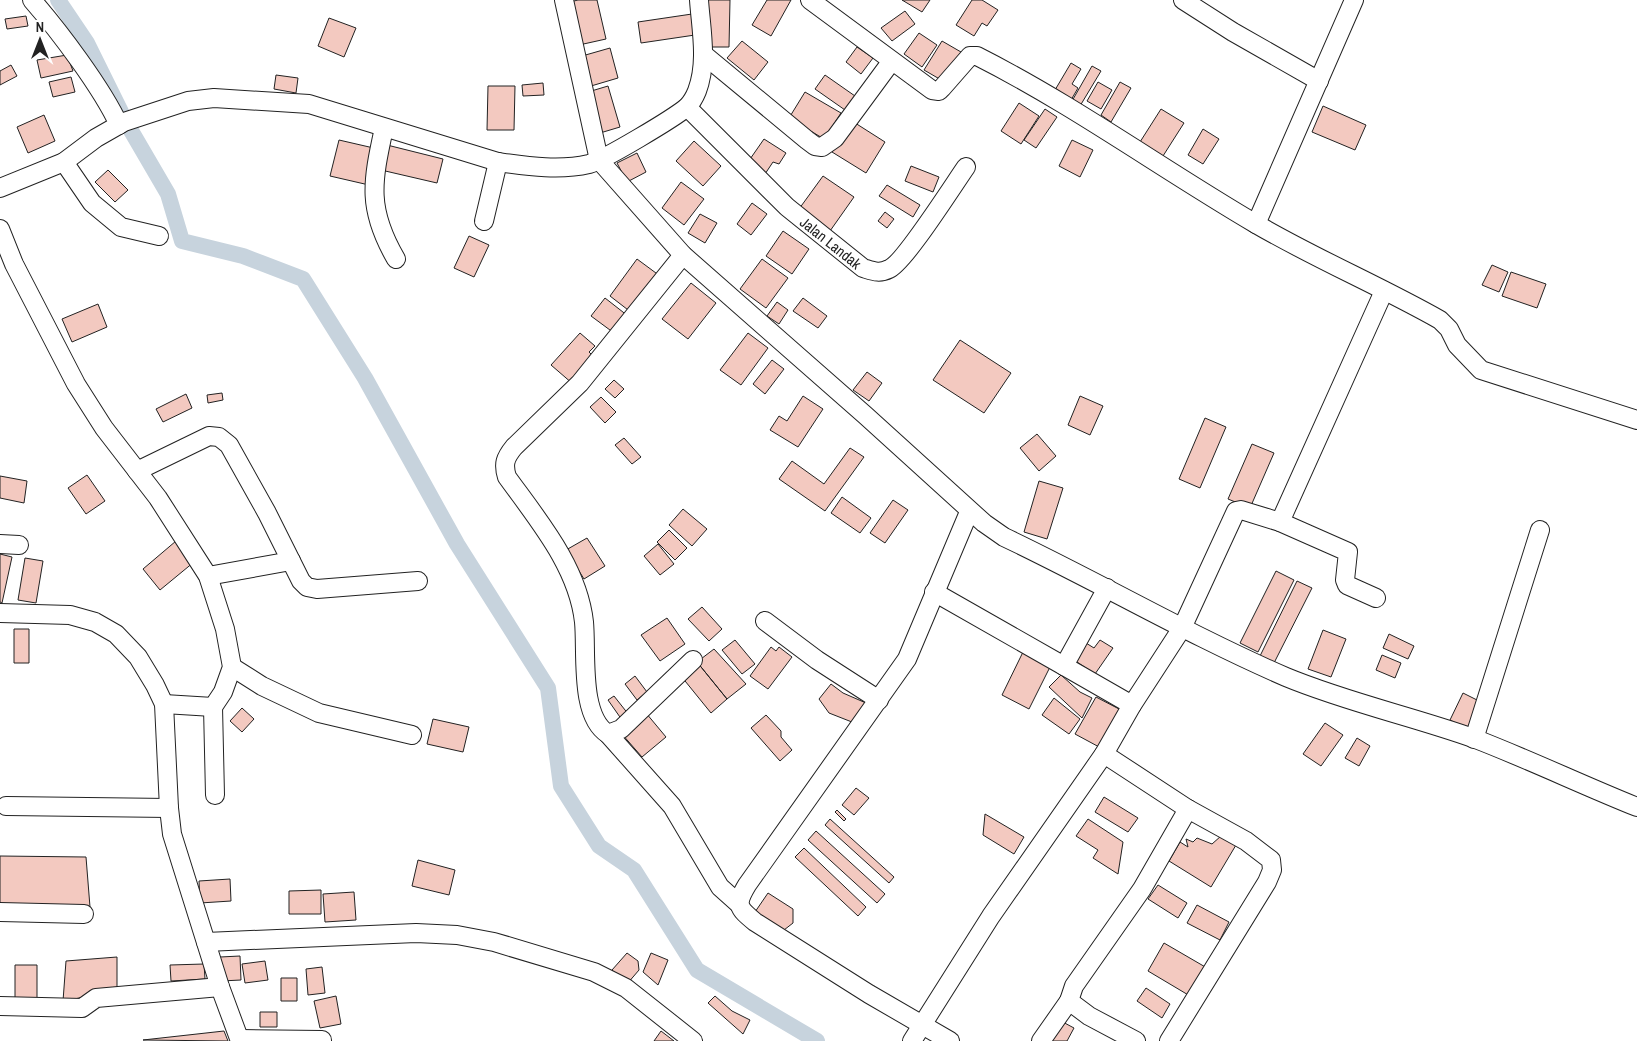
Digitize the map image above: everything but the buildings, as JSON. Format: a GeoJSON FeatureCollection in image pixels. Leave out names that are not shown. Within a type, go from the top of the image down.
{"type":"FeatureCollection","features":[{"type":"Feature","properties":{"kind":"street"},"geometry":{"type":"LineString","coordinates":[[32,0],[115,115]]}},
{"type":"Feature","properties":{"kind":"street"},"geometry":{"type":"LineString","coordinates":[[564,0],[599,160],[683,255],[865,415],[969,512],[1004,537],[1108,588],[1226,651],[1289,678],[1361,704],[1474,738],[1637,807]]}},
{"type":"Feature","properties":{"kind":"street"},"geometry":{"type":"LineString","coordinates":[[0,188],[64,162],[96,138],[115,115],[188,100],[214,98],[309,104],[498,162],[555,167],[582,165],[599,160],[687,107],[698,89],[703,54],[699,0]]}},
{"type":"Feature","properties":{"kind":"street"},"geometry":{"type":"LineString","coordinates":[[810,0],[891,62],[925,85],[939,91],[970,56],[977,56],[1085,117],[1256,224],[1440,320],[1449,329],[1457,345],[1481,370],[1637,420]]}},
{"type":"Feature","properties":{"kind":"street"},"geometry":{"type":"LineString","coordinates":[[1183,0],[1319,81]]}},
{"type":"Feature","properties":{"kind":"street"},"geometry":{"type":"LineString","coordinates":[[1256,224],[1354,0]]}},
{"type":"Feature","properties":{"kind":"street"},"geometry":{"type":"LineString","coordinates":[[703,54],[807,140],[816,146],[822,147],[835,138],[891,62]]}},
{"type":"Feature","properties":{"kind":"street","name":"Jalan Landak"},"geometry":{"type":"LineString","coordinates":[[687,107],[787,207],[856,262],[878,273],[891,269],[905,253],[966,167]]}},
{"type":"Feature","properties":{"kind":"street"},"geometry":{"type":"LineString","coordinates":[[384,128],[374,180],[374,206],[379,228],[396,259]]}},
{"type":"Feature","properties":{"kind":"street"},"geometry":{"type":"LineString","coordinates":[[64,162],[92,203],[121,228],[159,236]]}},
{"type":"Feature","properties":{"kind":"street"},"geometry":{"type":"LineString","coordinates":[[484,221],[498,162]]}},
{"type":"Feature","properties":{"kind":"street"},"geometry":{"type":"LineString","coordinates":[[0,229],[14,264],[76,384],[104,428],[158,498],[208,576],[225,629],[232,667],[223,692],[213,707],[215,795]]}},
{"type":"Feature","properties":{"kind":"street"},"geometry":{"type":"LineString","coordinates":[[683,255],[580,383],[514,447],[506,457],[504,465],[507,477],[564,560],[574,582],[584,621],[588,694],[594,716],[604,732],[608,734],[672,806],[720,887],[739,904]]}},
{"type":"Feature","properties":{"kind":"street"},"geometry":{"type":"LineString","coordinates":[[1280,522],[1384,291]]}},
{"type":"Feature","properties":{"kind":"street"},"geometry":{"type":"LineString","coordinates":[[137,471],[209,436],[219,437],[229,445],[268,513],[301,581],[307,587],[316,589],[418,581]]}},
{"type":"Feature","properties":{"kind":"street"},"geometry":{"type":"LineString","coordinates":[[917,1034],[948,981],[991,916],[1104,754],[1132,705],[1182,628],[1236,511],[1241,510],[1280,522],[1348,552],[1345,580],[1347,585],[1376,598]]}},
{"type":"Feature","properties":{"kind":"street"},"geometry":{"type":"LineString","coordinates":[[950,1041],[917,1034],[869,994],[755,922],[741,910],[739,904],[740,896],[747,885],[907,659],[924,623],[934,592],[969,512]]}},
{"type":"Feature","properties":{"kind":"street"},"geometry":{"type":"LineString","coordinates":[[1474,738],[1540,530]]}},
{"type":"Feature","properties":{"kind":"street"},"geometry":{"type":"LineString","coordinates":[[0,544],[19,545]]}},
{"type":"Feature","properties":{"kind":"street"},"geometry":{"type":"LineString","coordinates":[[208,576],[291,562]]}},
{"type":"Feature","properties":{"kind":"street"},"geometry":{"type":"LineString","coordinates":[[1064,666],[1108,588]]}},
{"type":"Feature","properties":{"kind":"street"},"geometry":{"type":"LineString","coordinates":[[934,592],[1132,705]]}},
{"type":"Feature","properties":{"kind":"street"},"geometry":{"type":"LineString","coordinates":[[0,613],[70,615],[95,622],[116,634],[138,657],[164,704],[169,808],[174,842],[220,987],[240,1040],[322,1040]]}},
{"type":"Feature","properties":{"kind":"street"},"geometry":{"type":"LineString","coordinates":[[765,621],[817,660],[879,700]]}},
{"type":"Feature","properties":{"kind":"street"},"geometry":{"type":"LineString","coordinates":[[608,734],[621,729],[693,660]]}},
{"type":"Feature","properties":{"kind":"street"},"geometry":{"type":"LineString","coordinates":[[232,667],[262,686],[319,713],[412,736]]}},
{"type":"Feature","properties":{"kind":"street"},"geometry":{"type":"LineString","coordinates":[[164,704],[213,707]]}},
{"type":"Feature","properties":{"kind":"street"},"geometry":{"type":"LineString","coordinates":[[1104,754],[1188,809],[1257,849],[1271,860],[1272,870],[1258,897],[1169,1041]]}},
{"type":"Feature","properties":{"kind":"street"},"geometry":{"type":"LineString","coordinates":[[6,806],[169,808]]}},
{"type":"Feature","properties":{"kind":"street"},"geometry":{"type":"LineString","coordinates":[[1042,1041],[1070,1001],[1074,986],[1142,889],[1188,809]]}},
{"type":"Feature","properties":{"kind":"street"},"geometry":{"type":"LineString","coordinates":[[0,912],[84,914]]}},
{"type":"Feature","properties":{"kind":"street"},"geometry":{"type":"LineString","coordinates":[[206,942],[416,933],[457,935],[494,942],[594,972],[618,984],[693,1041]]}},
{"type":"Feature","properties":{"kind":"street"},"geometry":{"type":"LineString","coordinates":[[0,1006],[82,1008],[96,998],[220,987]]}},
{"type":"Feature","properties":{"kind":"street"},"geometry":{"type":"LineString","coordinates":[[1070,1001],[1090,1016],[1136,1041]]}},
{"type":"Feature","properties":{"kind":"waterway"},"geometry":{"type":"LineString","coordinates":[[58,0],[87,43],[126,122],[168,194],[182,241],[243,256],[303,279],[365,378],[457,544],[548,688],[561,786],[599,846],[634,870],[697,970],[817,1041]]}}]}
